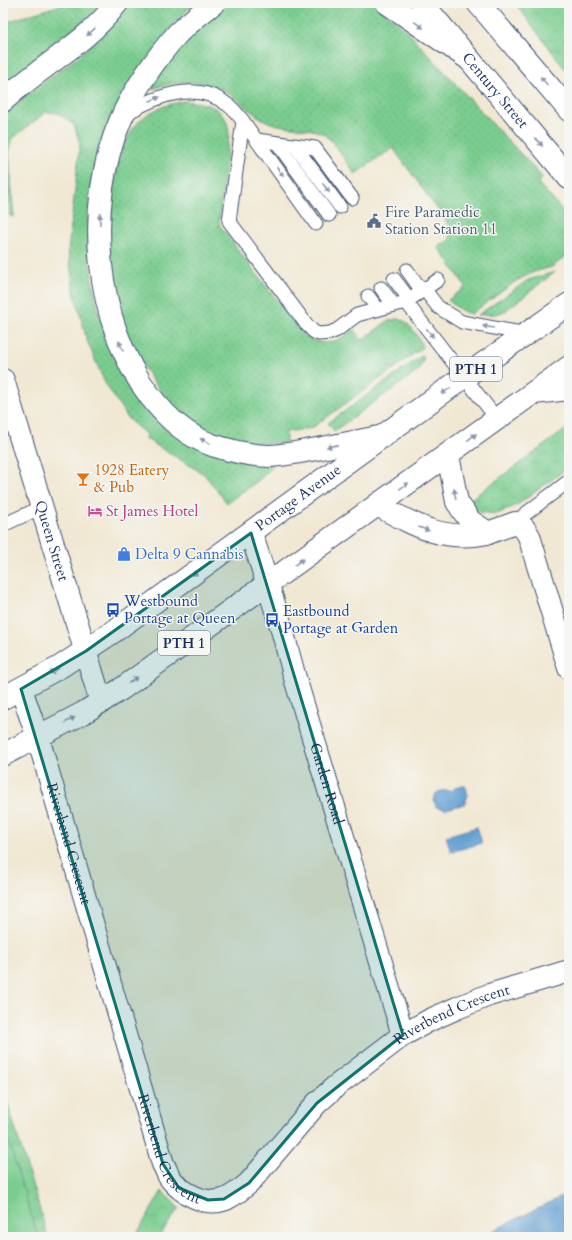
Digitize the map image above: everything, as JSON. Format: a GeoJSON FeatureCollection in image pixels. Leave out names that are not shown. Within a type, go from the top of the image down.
{"type":"FeatureCollection","features":[{"type":"Feature","properties":{"kind":"main road"},"geometry":{"type":"LineString","coordinates":[[3,101],[21,85],[78,43],[117,3]]}},
{"type":"Feature","properties":{"kind":"main road"},"geometry":{"type":"LineString","coordinates":[[214,3],[179,33],[150,69],[121,117],[108,156],[103,183],[100,219],[102,272],[108,307],[120,344],[129,365],[157,405],[174,422],[210,444],[251,455],[270,456],[293,454],[384,436]]}},
{"type":"Feature","properties":{"kind":"main road"},"geometry":{"type":"LineString","coordinates":[[386,3],[469,59]]}},
{"type":"Feature","properties":{"kind":"main road","name":"Century Street"},"geometry":{"type":"LineString","coordinates":[[422,3],[569,178]]}},
{"type":"Feature","properties":{"kind":"main road"},"geometry":{"type":"LineString","coordinates":[[478,3],[569,110]]}},
{"type":"Feature","properties":{"kind":"main road","name":"Portage Avenue"},"geometry":{"type":"LineString","coordinates":[[12,694],[86,651],[251,533],[464,377],[569,304]]}},
{"type":"Feature","properties":{"kind":"main road","name":"PTH 1"},"geometry":{"type":"LineString","coordinates":[[3,755],[38,738],[101,702],[267,585],[569,367]]}},
{"type":"Feature","properties":{"kind":"main road","name":"Queen Street"},"geometry":{"type":"LineString","coordinates":[[3,380],[101,702]]}},
{"type":"Feature","properties":{"kind":"main road"},"geometry":{"type":"LineString","coordinates":[[532,393],[569,389]]}},
{"type":"Feature","properties":{"kind":"main road"},"geometry":{"type":"LineString","coordinates":[[448,455],[457,502],[470,521],[488,533]]}},
{"type":"Feature","properties":{"kind":"main road"},"geometry":{"type":"LineString","coordinates":[[377,505],[413,524],[429,530],[457,536],[474,536],[488,533],[515,523],[524,528],[529,536],[569,668]]}},
{"type":"Feature","properties":{"kind":"main road","name":"Garden Road"},"geometry":{"type":"LineString","coordinates":[[251,533],[281,626],[403,1035]]}},
{"type":"Feature","properties":{"kind":"main road","name":"Riverbend Crescent"},"geometry":{"type":"LineString","coordinates":[[12,694],[38,738],[163,1164],[170,1177],[179,1188],[194,1197],[208,1200],[224,1199],[249,1183],[317,1103],[335,1087],[403,1035],[430,1020],[489,995],[569,971]]}},
{"type":"Feature","properties":{"kind":"lane"},"geometry":{"type":"LineString","coordinates":[[121,117],[145,103],[163,96],[181,92],[201,93],[220,100],[233,109],[243,121],[316,224]]}},
{"type":"Feature","properties":{"kind":"lane"},"geometry":{"type":"LineString","coordinates":[[243,121],[229,220],[306,324],[314,332],[324,335],[336,330],[357,315],[403,303],[438,280]]}},
{"type":"Feature","properties":{"kind":"lane"},"geometry":{"type":"LineString","coordinates":[[257,140],[315,148],[352,198]]}},
{"type":"Feature","properties":{"kind":"lane"},"geometry":{"type":"LineString","coordinates":[[277,143],[329,215]]}},
{"type":"Feature","properties":{"kind":"lane"},"geometry":{"type":"LineString","coordinates":[[295,146],[340,207]]}},
{"type":"Feature","properties":{"kind":"lane"},"geometry":{"type":"LineString","coordinates":[[407,270],[438,307],[462,322],[527,334]]}},
{"type":"Feature","properties":{"kind":"lane"},"geometry":{"type":"LineString","coordinates":[[394,279],[403,303]]}},
{"type":"Feature","properties":{"kind":"lane"},"geometry":{"type":"LineString","coordinates":[[381,288],[403,303],[497,419]]}},
{"type":"Feature","properties":{"kind":"lane"},"geometry":{"type":"LineString","coordinates":[[368,296],[378,309]]}},
{"type":"Feature","properties":{"kind":"lane"},"geometry":{"type":"LineString","coordinates":[[515,523],[569,481]]}},
{"type":"Feature","properties":{"kind":"lane"},"geometry":{"type":"LineString","coordinates":[[3,526],[42,507]]}},
{"type":"Feature","properties":{"kind":"highlighted area"},"geometry":{"type":"Polygon","coordinates":[[[251,533],[403,1035],[317,1103],[249,1183],[224,1199],[208,1200],[179,1188],[163,1164],[21,689],[86,651],[251,533]]]}},
{"type":"Feature","properties":{"kind":"green space"},"geometry":{"type":"Polygon","coordinates":[[[67,3],[106,3],[61,43],[3,86],[3,23],[67,3]]]}},
{"type":"Feature","properties":{"kind":"green space"},"geometry":{"type":"Polygon","coordinates":[[[130,3],[195,3],[174,23],[92,182],[88,216],[88,253],[93,286],[100,317],[118,364],[130,386],[142,402],[273,465],[258,481],[227,503],[204,474],[146,439],[147,435],[129,420],[105,383],[87,341],[74,291],[68,251],[80,144],[74,125],[58,113],[46,112],[13,138],[9,153],[14,217],[10,216],[9,191],[3,165],[3,113],[79,56],[108,28],[130,3]]]}},
{"type":"Feature","properties":{"kind":"green space"},"geometry":{"type":"Polygon","coordinates":[[[232,3],[372,3],[376,5],[405,29],[543,178],[538,183],[569,218],[569,254],[552,267],[534,272],[516,281],[471,314],[468,313],[448,300],[466,287],[438,247],[450,240],[451,228],[393,148],[355,174],[337,148],[325,135],[313,130],[277,125],[266,121],[225,91],[194,82],[183,82],[152,89],[166,64],[186,40],[208,20],[232,3]]]}},
{"type":"Feature","properties":{"kind":"green space"},"geometry":{"type":"Polygon","coordinates":[[[515,3],[569,3],[569,74],[565,69],[515,3]]]}},
{"type":"Feature","properties":{"kind":"green space"},"geometry":{"type":"Polygon","coordinates":[[[184,101],[209,105],[221,112],[225,118],[229,135],[219,222],[220,226],[302,333],[316,341],[328,343],[341,338],[354,329],[362,340],[388,321],[400,319],[405,321],[419,338],[422,348],[312,428],[286,432],[286,443],[239,440],[200,425],[168,399],[143,365],[125,326],[114,283],[109,239],[112,196],[122,149],[136,125],[146,115],[171,104],[184,101]]]}},
{"type":"Feature","properties":{"kind":"green space"},"geometry":{"type":"Polygon","coordinates":[[[555,272],[505,311],[496,314],[478,315],[528,280],[555,272]]]}},
{"type":"Feature","properties":{"kind":"green space"},"geometry":{"type":"Polygon","coordinates":[[[423,355],[423,361],[417,372],[334,431],[328,423],[423,355]]]}},
{"type":"Feature","properties":{"kind":"green space"},"geometry":{"type":"Polygon","coordinates":[[[569,427],[569,467],[517,505],[497,514],[479,512],[467,502],[569,427]]]}},
{"type":"Feature","properties":{"kind":"green space"},"geometry":{"type":"Polygon","coordinates":[[[3,1088],[48,1237],[3,1237],[3,1088]]]}},
{"type":"Feature","properties":{"kind":"green space"},"geometry":{"type":"Polygon","coordinates":[[[3,1124],[38,1237],[3,1237],[3,1124]]]}},
{"type":"Feature","properties":{"kind":"green space"},"geometry":{"type":"Polygon","coordinates":[[[162,1191],[179,1208],[159,1237],[135,1237],[162,1191]]]}},
{"type":"Feature","properties":{"kind":"water"},"geometry":{"type":"Polygon","coordinates":[[[463,785],[466,787],[468,795],[465,804],[446,809],[436,807],[434,799],[436,793],[451,791],[456,787],[463,785]]]}},
{"type":"Feature","properties":{"kind":"water"},"geometry":{"type":"Polygon","coordinates":[[[477,827],[482,843],[451,852],[446,836],[477,827]]]}},
{"type":"Feature","properties":{"kind":"water"},"geometry":{"type":"Polygon","coordinates":[[[569,1193],[569,1237],[480,1237],[569,1193]]]}},
{"type":"Feature","properties":{"kind":"place","name":"Fire Paramedic Station Station 11"},"geometry":{"type":"Point","coordinates":[374,221]}},
{"type":"Feature","properties":{"kind":"place","name":"1928 Eatery & Pub"},"geometry":{"type":"Point","coordinates":[83,479]}},
{"type":"Feature","properties":{"kind":"place","name":"St James Hotel"},"geometry":{"type":"Point","coordinates":[95,511]}},
{"type":"Feature","properties":{"kind":"place","name":"Delta 9 Cannabis"},"geometry":{"type":"Point","coordinates":[124,554]}},
{"type":"Feature","properties":{"kind":"place","name":"Westbound Portage at Queen"},"geometry":{"type":"Point","coordinates":[113,610]}},
{"type":"Feature","properties":{"kind":"place","name":"Eastbound Portage at Garden"},"geometry":{"type":"Point","coordinates":[272,620]}}]}
